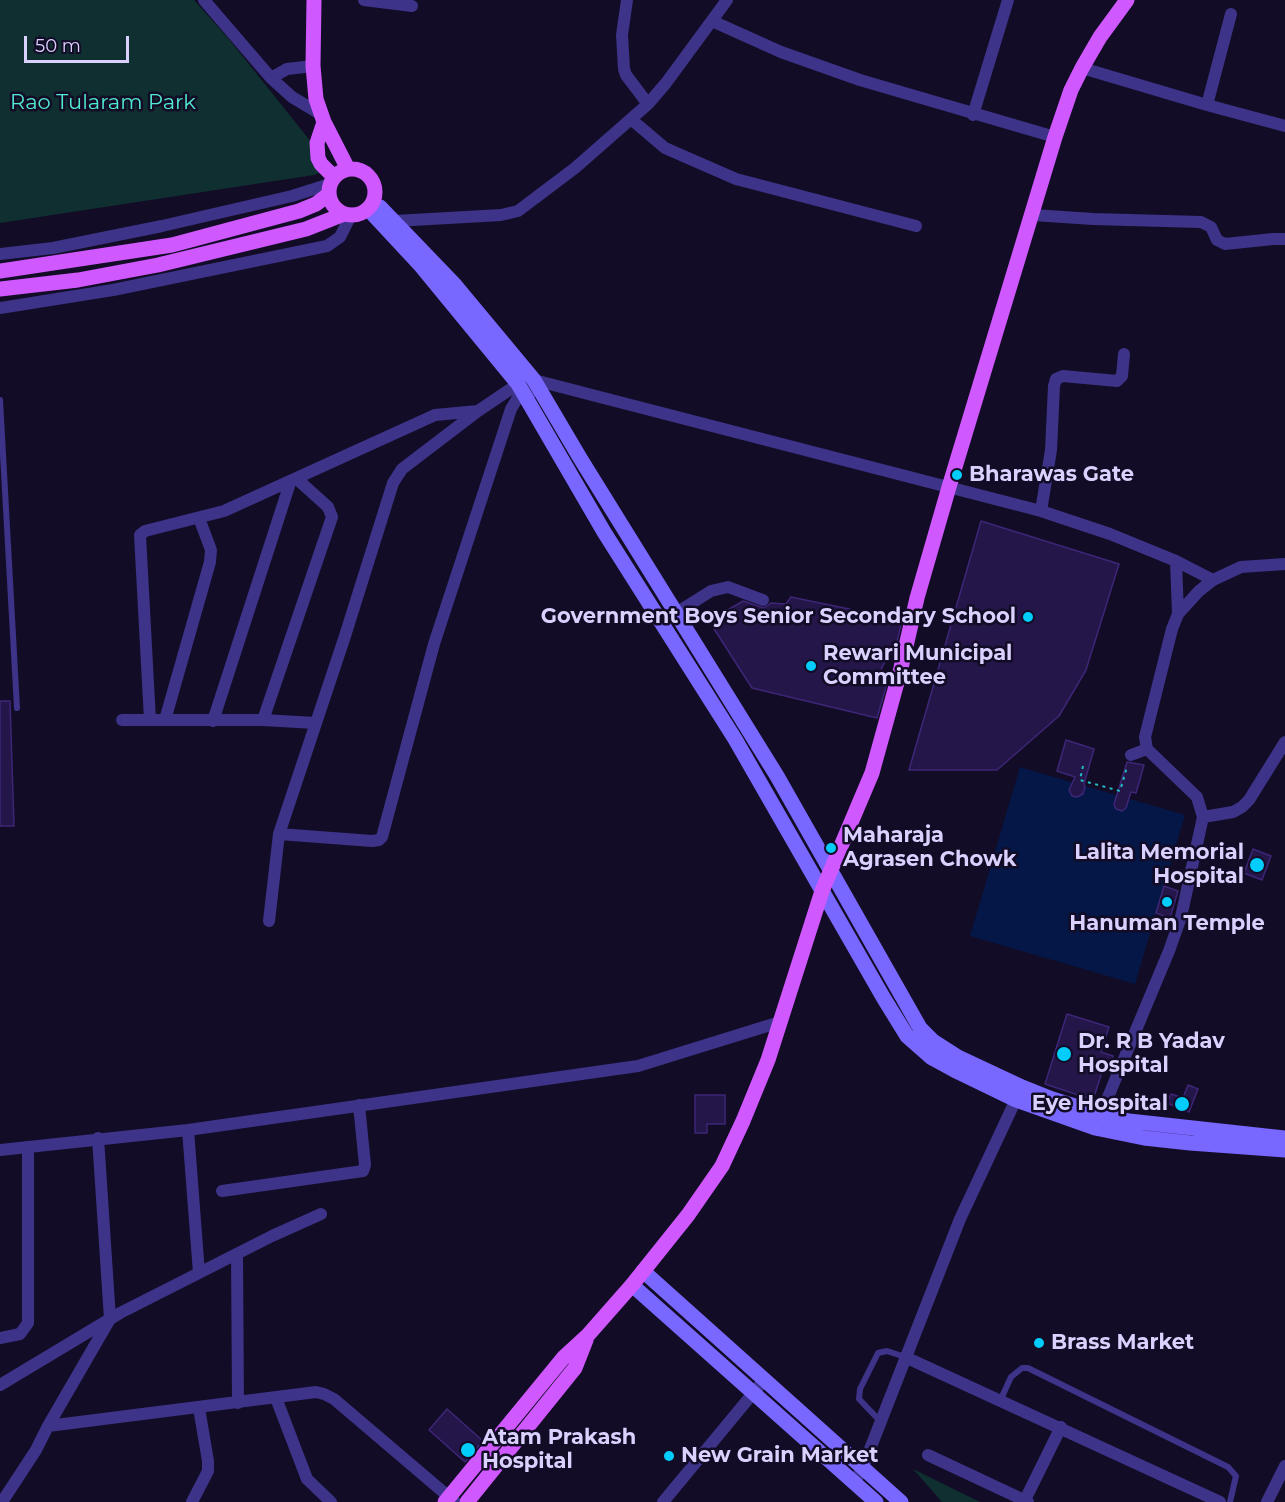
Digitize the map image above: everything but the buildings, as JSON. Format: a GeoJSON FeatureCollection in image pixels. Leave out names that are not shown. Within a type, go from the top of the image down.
{"type":"FeatureCollection","features":[{"type":"Feature","properties":{"kind":"main road"},"geometry":{"type":"LineString","coordinates":[[314,0],[313,66],[316,99],[348,169]]}},
{"type":"Feature","properties":{"kind":"main road"},"geometry":{"type":"LineString","coordinates":[[450,1500],[564,1357],[588,1335],[632,1285],[722,1166],[768,1060],[822,891],[872,773],[901,668],[917,598],[1055,137],[1075,81],[1100,37],[1127,0]]}},
{"type":"Feature","properties":{"kind":"main road"},"geometry":{"type":"LineString","coordinates":[[323,118],[317,143],[318,158],[331,185],[334,206],[348,215]]}},
{"type":"Feature","properties":{"kind":"main road"},"geometry":{"type":"LineString","coordinates":[[0,272],[172,245],[277,217],[316,204],[348,169],[355,169],[368,175],[375,187],[371,205],[363,212],[306,229],[158,266],[78,280],[0,290]]}},
{"type":"Feature","properties":{"kind":"main road"},"geometry":{"type":"LineString","coordinates":[[371,205],[395,221],[484,319],[676,613],[777,776],[920,1028],[942,1047],[1019,1093]]}},
{"type":"Feature","properties":{"kind":"main road"},"geometry":{"type":"LineString","coordinates":[[371,205],[421,266],[529,387],[604,532],[735,739],[907,1036],[932,1058],[954,1071],[1144,1138],[1285,1150]]}},
{"type":"Feature","properties":{"kind":"main road"},"geometry":{"type":"LineString","coordinates":[[1098,1121],[1129,1121],[1285,1138]]}},
{"type":"Feature","properties":{"kind":"main road"},"geometry":{"type":"LineString","coordinates":[[643,1271],[854,1483],[876,1502]]}},
{"type":"Feature","properties":{"kind":"main road"},"geometry":{"type":"LineString","coordinates":[[632,1285],[758,1386],[812,1420],[902,1502]]}},
{"type":"Feature","properties":{"kind":"main road"},"geometry":{"type":"LineString","coordinates":[[467,1502],[574,1368],[588,1335]]}},
{"type":"Feature","properties":{"kind":"street"},"geometry":{"type":"LineString","coordinates":[[204,0],[271,78],[292,97],[323,118]]}},
{"type":"Feature","properties":{"kind":"street"},"geometry":{"type":"LineString","coordinates":[[364,0],[412,6]]}},
{"type":"Feature","properties":{"kind":"street"},"geometry":{"type":"LineString","coordinates":[[627,0],[622,35],[624,69],[648,104]]}},
{"type":"Feature","properties":{"kind":"street"},"geometry":{"type":"LineString","coordinates":[[395,221],[513,213],[566,176],[632,120],[648,104],[727,0]]}},
{"type":"Feature","properties":{"kind":"street"},"geometry":{"type":"LineString","coordinates":[[973,115],[1008,0]]}},
{"type":"Feature","properties":{"kind":"street"},"geometry":{"type":"LineString","coordinates":[[1207,105],[1231,14]]}},
{"type":"Feature","properties":{"kind":"street"},"geometry":{"type":"LineString","coordinates":[[712,21],[781,52],[850,77],[973,115],[1055,137]]}},
{"type":"Feature","properties":{"kind":"street"},"geometry":{"type":"LineString","coordinates":[[271,78],[287,69],[313,66]]}},
{"type":"Feature","properties":{"kind":"street"},"geometry":{"type":"LineString","coordinates":[[1082,68],[1285,126]]}},
{"type":"Feature","properties":{"kind":"street"},"geometry":{"type":"LineString","coordinates":[[632,120],[665,148],[736,179],[916,226]]}},
{"type":"Feature","properties":{"kind":"street"},"geometry":{"type":"LineString","coordinates":[[0,254],[53,248],[162,226],[331,185]]}},
{"type":"Feature","properties":{"kind":"street"},"geometry":{"type":"LineString","coordinates":[[0,308],[113,290],[327,246],[340,237],[348,215]]}},
{"type":"Feature","properties":{"kind":"street"},"geometry":{"type":"LineString","coordinates":[[1033,215],[1201,222],[1211,227],[1217,240],[1225,244],[1285,239]]}},
{"type":"Feature","properties":{"kind":"street"},"geometry":{"type":"LineString","coordinates":[[1041,512],[1051,450],[1056,379],[1064,376],[1117,381],[1122,376],[1125,354]]}},
{"type":"Feature","properties":{"kind":"street"},"geometry":{"type":"LineString","coordinates":[[279,834],[372,841],[382,837],[438,632],[511,409],[529,387]]}},
{"type":"Feature","properties":{"kind":"street"},"geometry":{"type":"LineString","coordinates":[[269,921],[279,834],[396,477],[402,469],[478,411],[529,387],[949,487],[1041,512],[1110,534],[1176,561],[1213,580]]}},
{"type":"Feature","properties":{"kind":"street"},"geometry":{"type":"LineString","coordinates":[[150,720],[140,535],[145,531],[224,512],[435,415],[478,411]]}},
{"type":"Feature","properties":{"kind":"street"},"geometry":{"type":"LineString","coordinates":[[263,720],[332,517],[328,507],[294,481]]}},
{"type":"Feature","properties":{"kind":"street"},"geometry":{"type":"LineString","coordinates":[[213,721],[294,481]]}},
{"type":"Feature","properties":{"kind":"street"},"geometry":{"type":"LineString","coordinates":[[165,720],[210,562],[211,550],[199,518]]}},
{"type":"Feature","properties":{"kind":"street"},"geometry":{"type":"LineString","coordinates":[[1176,561],[1178,614]]}},
{"type":"Feature","properties":{"kind":"street"},"geometry":{"type":"LineString","coordinates":[[1098,1121],[1181,917],[1203,817],[1197,797],[1147,749],[1145,737],[1172,629],[1178,614],[1199,591],[1213,580],[1241,567],[1285,564]]}},
{"type":"Feature","properties":{"kind":"street"},"geometry":{"type":"LineString","coordinates":[[676,613],[711,591],[728,587],[763,600]]}},
{"type":"Feature","properties":{"kind":"street"},"geometry":{"type":"LineString","coordinates":[[122,720],[263,720],[315,723]]}},
{"type":"Feature","properties":{"kind":"street"},"geometry":{"type":"LineString","coordinates":[[1203,817],[1233,812],[1242,807],[1249,800],[1285,742]]}},
{"type":"Feature","properties":{"kind":"street"},"geometry":{"type":"LineString","coordinates":[[1131,755],[1147,749]]}},
{"type":"Feature","properties":{"kind":"street"},"geometry":{"type":"LineString","coordinates":[[0,1150],[188,1130],[638,1066],[780,1022]]}},
{"type":"Feature","properties":{"kind":"street"},"geometry":{"type":"LineString","coordinates":[[854,1483],[863,1467],[960,1220],[1019,1093]]}},
{"type":"Feature","properties":{"kind":"street"},"geometry":{"type":"LineString","coordinates":[[222,1191],[363,1171],[365,1165],[359,1105]]}},
{"type":"Feature","properties":{"kind":"street"},"geometry":{"type":"LineString","coordinates":[[188,1130],[200,1273]]}},
{"type":"Feature","properties":{"kind":"street"},"geometry":{"type":"LineString","coordinates":[[2,1501],[36,1450],[110,1319],[98,1138]]}},
{"type":"Feature","properties":{"kind":"street"},"geometry":{"type":"LineString","coordinates":[[0,1338],[20,1334],[28,1323],[28,1147]]}},
{"type":"Feature","properties":{"kind":"street"},"geometry":{"type":"LineString","coordinates":[[0,1385],[110,1319],[321,1214]]}},
{"type":"Feature","properties":{"kind":"street"},"geometry":{"type":"LineString","coordinates":[[237,1254],[238,1403]]}},
{"type":"Feature","properties":{"kind":"street"},"geometry":{"type":"LineString","coordinates":[[906,1357],[1220,1502]]}},
{"type":"Feature","properties":{"kind":"street"},"geometry":{"type":"LineString","coordinates":[[663,1502],[758,1386]]}},
{"type":"Feature","properties":{"kind":"street"},"geometry":{"type":"LineString","coordinates":[[48,1426],[316,1392],[334,1399],[450,1500]]}},
{"type":"Feature","properties":{"kind":"street"},"geometry":{"type":"LineString","coordinates":[[276,1398],[307,1479],[330,1502]]}},
{"type":"Feature","properties":{"kind":"street"},"geometry":{"type":"LineString","coordinates":[[192,1502],[208,1471],[199,1408]]}},
{"type":"Feature","properties":{"kind":"street"},"geometry":{"type":"LineString","coordinates":[[928,1455],[1027,1501],[1061,1427]]}},
{"type":"Feature","properties":{"kind":"street"},"geometry":{"type":"LineString","coordinates":[[1267,1502],[1285,1466]]}},
{"type":"Feature","properties":{"kind":"lane"},"geometry":{"type":"LineString","coordinates":[[0,400],[17,708]]}},
{"type":"Feature","properties":{"kind":"lane"},"geometry":{"type":"LineString","coordinates":[[880,1421],[859,1399],[860,1389],[879,1353],[887,1351],[906,1357]]}},
{"type":"Feature","properties":{"kind":"lane"},"geometry":{"type":"LineString","coordinates":[[1000,1401],[1011,1377],[1022,1368],[1028,1368],[1228,1467],[1236,1476],[1230,1502]]}},
{"type":"Feature","properties":{"kind":"path"},"geometry":{"type":"LineString","coordinates":[[1083,766],[1080,780],[1120,790],[1131,755]]}},
{"type":"Feature","properties":{"kind":"green space","name":"Rao Tularam Park"},"geometry":{"type":"Polygon","coordinates":[[[0,0],[194,0],[228,38],[332,168],[314,175],[0,223],[0,0]]]}},
{"type":"Feature","properties":{"kind":"green space"},"geometry":{"type":"Polygon","coordinates":[[[913,1469],[980,1502],[942,1502],[913,1469]]]}},
{"type":"Feature","properties":{"kind":"water"},"geometry":{"type":"Polygon","coordinates":[[[1020,767],[1185,815],[1135,984],[970,936],[1020,767]]]}},
{"type":"Feature","properties":{"kind":"place","name":"Bharawas Gate"},"geometry":{"type":"Point","coordinates":[957,475]}},
{"type":"Feature","properties":{"kind":"place","name":"Government Boys Senior Secondary School"},"geometry":{"type":"Point","coordinates":[1028,617]}},
{"type":"Feature","properties":{"kind":"place","name":"Rewari Municipal Committee"},"geometry":{"type":"Point","coordinates":[811,666]}},
{"type":"Feature","properties":{"kind":"place","name":"Maharaja Agrasen Chowk"},"geometry":{"type":"Point","coordinates":[831,848]}},
{"type":"Feature","properties":{"kind":"place","name":"Lalita Memorial Hospital"},"geometry":{"type":"Point","coordinates":[1257,865]}},
{"type":"Feature","properties":{"kind":"place","name":"Hanuman Temple"},"geometry":{"type":"Point","coordinates":[1167,902]}},
{"type":"Feature","properties":{"kind":"place","name":"Dr. R B Yadav Hospital"},"geometry":{"type":"Point","coordinates":[1064,1054]}},
{"type":"Feature","properties":{"kind":"place","name":"Eye Hospital"},"geometry":{"type":"Point","coordinates":[1182,1104]}},
{"type":"Feature","properties":{"kind":"place","name":"Brass Market"},"geometry":{"type":"Point","coordinates":[1039,1343]}},
{"type":"Feature","properties":{"kind":"place","name":"Atam Prakash Hospital"},"geometry":{"type":"Point","coordinates":[468,1450]}},
{"type":"Feature","properties":{"kind":"place","name":"New Grain Market"},"geometry":{"type":"Point","coordinates":[669,1456]}}]}
